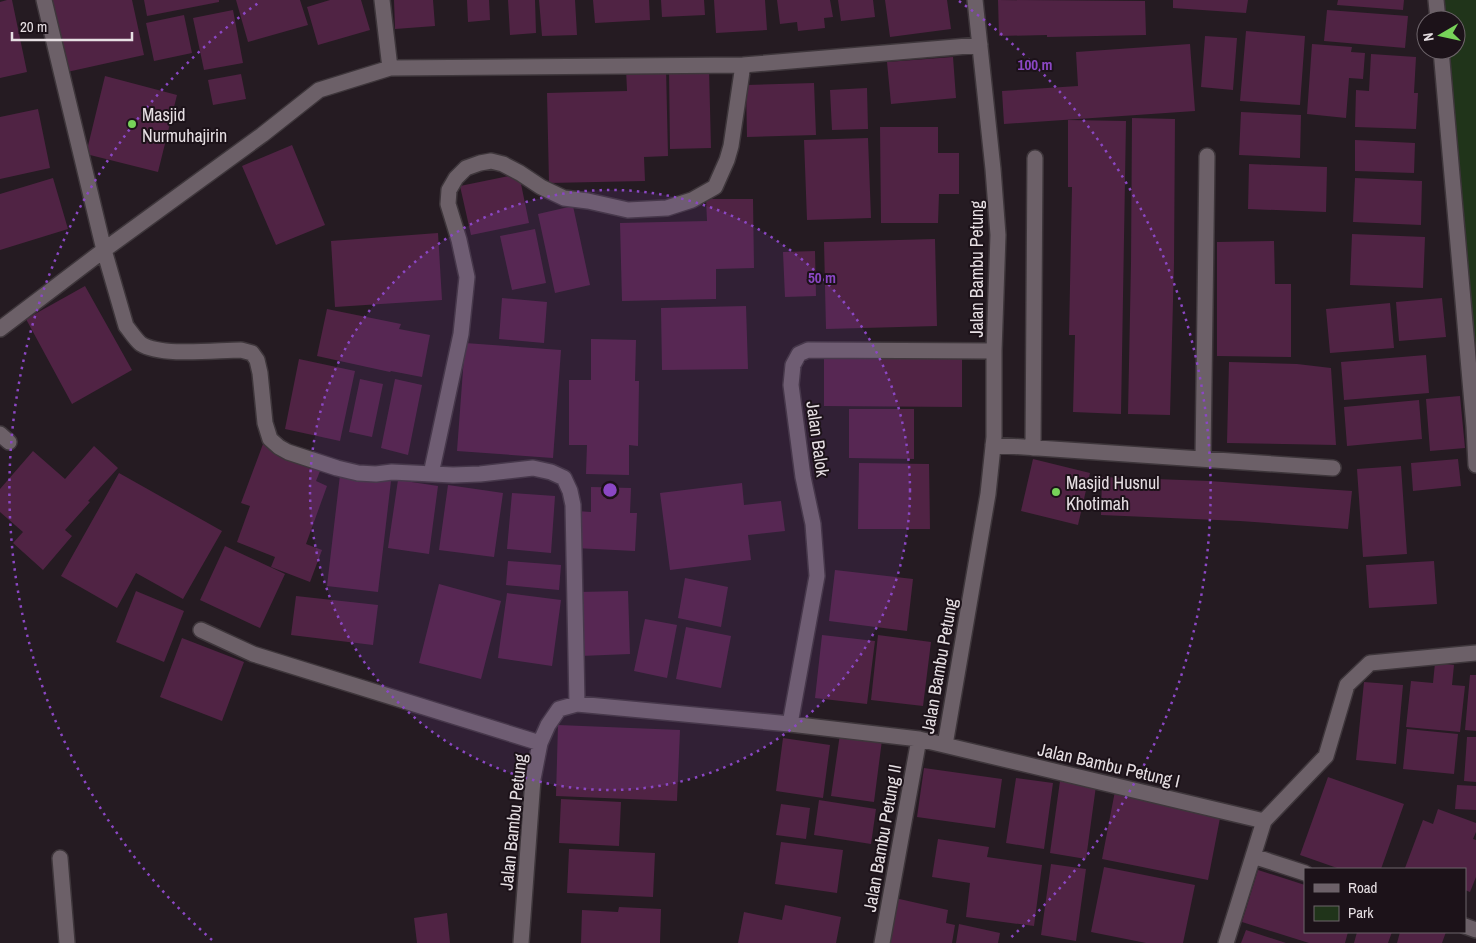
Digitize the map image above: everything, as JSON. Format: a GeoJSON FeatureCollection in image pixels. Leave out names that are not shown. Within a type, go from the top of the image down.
{"type":"FeatureCollection","features":[{"type":"Feature","properties":{"kind":"street"},"geometry":{"type":"LineString","coordinates":[[44,0],[104,250],[126,326],[142,344],[156,350],[168,352],[241,350],[252,354],[257,360],[260,373],[265,423],[270,439],[279,448],[288,452],[358,473],[376,474],[392,472],[453,475],[533,468],[551,472],[564,478],[570,491],[573,505],[577,704]]}},
{"type":"Feature","properties":{"kind":"street"},"geometry":{"type":"LineString","coordinates":[[382,0],[390,68]]}},
{"type":"Feature","properties":{"kind":"street","name":"Jalan Bambu Petung"},"geometry":{"type":"LineString","coordinates":[[521,943],[533,779],[540,743],[548,725],[559,710],[577,704],[790,724],[918,739],[945,745],[988,494],[993,445],[998,235],[975,0]]}},
{"type":"Feature","properties":{"kind":"street"},"geometry":{"type":"LineString","coordinates":[[0,329],[104,250],[262,135],[319,90],[390,68],[742,65],[980,45]]}},
{"type":"Feature","properties":{"kind":"street"},"geometry":{"type":"LineString","coordinates":[[1441,60],[1476,465]]}},
{"type":"Feature","properties":{"kind":"street"},"geometry":{"type":"LineString","coordinates":[[430,474],[462,334],[467,277],[459,240],[448,204],[449,190],[456,178],[466,168],[491,161],[503,164],[540,187],[564,198],[588,200],[628,210],[667,208],[692,200],[716,187],[727,160],[731,146],[742,65]]}},
{"type":"Feature","properties":{"kind":"street"},"geometry":{"type":"LineString","coordinates":[[1203,459],[1207,156]]}},
{"type":"Feature","properties":{"kind":"street"},"geometry":{"type":"LineString","coordinates":[[1033,448],[1034,158]]}},
{"type":"Feature","properties":{"kind":"street","name":"Jalan Balok"},"geometry":{"type":"LineString","coordinates":[[790,724],[817,576],[812,524],[803,477],[791,384],[793,365],[799,354],[808,350],[994,351]]}},
{"type":"Feature","properties":{"kind":"street"},"geometry":{"type":"LineString","coordinates":[[993,445],[1333,468]]}},
{"type":"Feature","properties":{"kind":"street"},"geometry":{"type":"LineString","coordinates":[[201,630],[252,654],[540,743]]}},
{"type":"Feature","properties":{"kind":"street"},"geometry":{"type":"LineString","coordinates":[[1226,943],[1264,821],[1326,756],[1347,685],[1370,663],[1476,653]]}},
{"type":"Feature","properties":{"kind":"street","name":"Jalan Bambu Petung II"},"geometry":{"type":"LineString","coordinates":[[882,943],[918,739]]}},
{"type":"Feature","properties":{"kind":"street","name":"Jalan Bambu Petung I"},"geometry":{"type":"LineString","coordinates":[[945,745],[1264,821]]}},
{"type":"Feature","properties":{"kind":"street"},"geometry":{"type":"LineString","coordinates":[[1253,856],[1304,873]]}},
{"type":"Feature","properties":{"kind":"street"},"geometry":{"type":"LineString","coordinates":[[60,858],[67,943]]}},
{"type":"Feature","properties":{"kind":"green space"},"geometry":{"type":"Polygon","coordinates":[[[1442,0],[1476,0],[1476,387],[1448,60],[1466,60],[1466,10],[1443,10],[1442,0]]]}},
{"type":"Feature","properties":{"kind":"building"},"geometry":{"type":"Polygon","coordinates":[[[12,0],[27,72],[0,78],[0,2],[12,0]]]}},
{"type":"Feature","properties":{"kind":"building"},"geometry":{"type":"Polygon","coordinates":[[[51,0],[132,0],[144,55],[67,72],[51,0]]]}},
{"type":"Feature","properties":{"kind":"building"},"geometry":{"type":"Polygon","coordinates":[[[144,0],[219,0],[219,2],[147,16],[144,0]]]}},
{"type":"Feature","properties":{"kind":"building"},"geometry":{"type":"Polygon","coordinates":[[[236,0],[300,0],[308,25],[248,42],[236,0]]]}},
{"type":"Feature","properties":{"kind":"building"},"geometry":{"type":"Polygon","coordinates":[[[330,0],[361,0],[370,30],[318,45],[307,7],[330,0]]]}},
{"type":"Feature","properties":{"kind":"building"},"geometry":{"type":"Polygon","coordinates":[[[394,0],[433,0],[435,26],[395,29],[394,0]]]}},
{"type":"Feature","properties":{"kind":"building"},"geometry":{"type":"Polygon","coordinates":[[[467,0],[489,0],[490,20],[468,22],[467,0]]]}},
{"type":"Feature","properties":{"kind":"building"},"geometry":{"type":"Polygon","coordinates":[[[508,0],[535,0],[536,33],[510,35],[508,0]]]}},
{"type":"Feature","properties":{"kind":"building"},"geometry":{"type":"Polygon","coordinates":[[[539,0],[575,0],[577,35],[542,36],[539,0]]]}},
{"type":"Feature","properties":{"kind":"building"},"geometry":{"type":"Polygon","coordinates":[[[593,0],[649,0],[650,20],[595,23],[593,0]]]}},
{"type":"Feature","properties":{"kind":"building"},"geometry":{"type":"Polygon","coordinates":[[[661,0],[704,0],[705,15],[662,17],[661,0]]]}},
{"type":"Feature","properties":{"kind":"building"},"geometry":{"type":"Polygon","coordinates":[[[714,0],[765,0],[767,30],[716,33],[714,0]]]}},
{"type":"Feature","properties":{"kind":"building"},"geometry":{"type":"Polygon","coordinates":[[[777,0],[830,0],[833,17],[824,18],[825,28],[798,31],[797,22],[780,24],[777,0]]]}},
{"type":"Feature","properties":{"kind":"building"},"geometry":{"type":"Polygon","coordinates":[[[838,0],[873,0],[875,17],[841,21],[838,0]]]}},
{"type":"Feature","properties":{"kind":"building"},"geometry":{"type":"Polygon","coordinates":[[[885,0],[947,0],[951,29],[890,37],[885,0]]]}},
{"type":"Feature","properties":{"kind":"building"},"geometry":{"type":"Polygon","coordinates":[[[998,0],[1145,1],[1146,35],[999,36],[998,0]]]}},
{"type":"Feature","properties":{"kind":"building"},"geometry":{"type":"Polygon","coordinates":[[[1173,0],[1248,0],[1246,13],[1173,8],[1173,0]]]}},
{"type":"Feature","properties":{"kind":"building"},"geometry":{"type":"Polygon","coordinates":[[[1338,0],[1404,0],[1403,10],[1337,5],[1338,0]]]}},
{"type":"Feature","properties":{"kind":"building"},"geometry":{"type":"Polygon","coordinates":[[[233,10],[243,63],[204,70],[193,18],[233,10]]]}},
{"type":"Feature","properties":{"kind":"building"},"geometry":{"type":"Polygon","coordinates":[[[1327,10],[1408,16],[1405,48],[1324,41],[1327,10]]]}},
{"type":"Feature","properties":{"kind":"building"},"geometry":{"type":"Polygon","coordinates":[[[184,15],[192,53],[154,61],[146,23],[184,15]]]}},
{"type":"Feature","properties":{"kind":"building"},"geometry":{"type":"Polygon","coordinates":[[[1246,31],[1305,36],[1300,105],[1240,101],[1246,31]]]}},
{"type":"Feature","properties":{"kind":"building"},"geometry":{"type":"Polygon","coordinates":[[[1205,36],[1237,38],[1233,90],[1201,87],[1205,36]]]}},
{"type":"Feature","properties":{"kind":"building"},"geometry":{"type":"Polygon","coordinates":[[[1190,44],[1195,111],[1004,124],[1002,91],[1078,86],[1076,52],[1190,44]]]}},
{"type":"Feature","properties":{"kind":"building"},"geometry":{"type":"Polygon","coordinates":[[[1312,44],[1352,47],[1351,52],[1365,53],[1363,79],[1349,78],[1346,118],[1307,114],[1312,44]]]}},
{"type":"Feature","properties":{"kind":"building"},"geometry":{"type":"Polygon","coordinates":[[[1371,54],[1416,57],[1414,93],[1418,93],[1416,129],[1355,127],[1356,90],[1369,91],[1371,54]]]}},
{"type":"Feature","properties":{"kind":"building"},"geometry":{"type":"Polygon","coordinates":[[[953,57],[956,98],[891,104],[887,62],[953,57]]]}},
{"type":"Feature","properties":{"kind":"building"},"geometry":{"type":"Polygon","coordinates":[[[666,67],[668,156],[644,157],[645,181],[549,183],[547,93],[627,91],[626,68],[666,67]]]}},
{"type":"Feature","properties":{"kind":"building"},"geometry":{"type":"Polygon","coordinates":[[[709,69],[711,148],[670,149],[669,70],[709,69]]]}},
{"type":"Feature","properties":{"kind":"building"},"geometry":{"type":"Polygon","coordinates":[[[241,74],[246,99],[213,105],[208,80],[241,74]]]}},
{"type":"Feature","properties":{"kind":"building","name":"Masjid Nurmuhajirin"},"geometry":{"type":"Polygon","coordinates":[[[105,76],[177,95],[158,172],[86,154],[105,76]]]}},
{"type":"Feature","properties":{"kind":"building"},"geometry":{"type":"Polygon","coordinates":[[[814,83],[816,135],[747,137],[746,85],[814,83]]]}},
{"type":"Feature","properties":{"kind":"building"},"geometry":{"type":"Polygon","coordinates":[[[867,88],[868,129],[832,130],[830,90],[867,88]]]}},
{"type":"Feature","properties":{"kind":"building"},"geometry":{"type":"Polygon","coordinates":[[[38,109],[50,168],[0,179],[0,117],[38,109]]]}},
{"type":"Feature","properties":{"kind":"building"},"geometry":{"type":"Polygon","coordinates":[[[1241,112],[1301,115],[1300,158],[1239,155],[1241,112]]]}},
{"type":"Feature","properties":{"kind":"building"},"geometry":{"type":"Polygon","coordinates":[[[1132,118],[1175,119],[1170,415],[1128,414],[1132,118]]]}},
{"type":"Feature","properties":{"kind":"building"},"geometry":{"type":"Polygon","coordinates":[[[1068,120],[1126,121],[1121,414],[1073,412],[1075,335],[1069,335],[1072,187],[1068,187],[1068,120]]]}},
{"type":"Feature","properties":{"kind":"building"},"geometry":{"type":"Polygon","coordinates":[[[880,127],[938,127],[938,153],[959,153],[959,194],[939,194],[938,223],[881,223],[880,127]]]}},
{"type":"Feature","properties":{"kind":"building"},"geometry":{"type":"Polygon","coordinates":[[[868,138],[871,218],[807,220],[804,140],[868,138]]]}},
{"type":"Feature","properties":{"kind":"building"},"geometry":{"type":"Polygon","coordinates":[[[1355,140],[1415,143],[1414,173],[1355,171],[1355,140]]]}},
{"type":"Feature","properties":{"kind":"building"},"geometry":{"type":"Polygon","coordinates":[[[292,145],[325,225],[276,245],[242,166],[292,145]]]}},
{"type":"Feature","properties":{"kind":"building"},"geometry":{"type":"Polygon","coordinates":[[[1249,164],[1327,167],[1326,212],[1248,209],[1249,164]]]}},
{"type":"Feature","properties":{"kind":"building"},"geometry":{"type":"Polygon","coordinates":[[[519,174],[529,223],[471,235],[460,186],[519,174]]]}},
{"type":"Feature","properties":{"kind":"building"},"geometry":{"type":"Polygon","coordinates":[[[53,178],[68,229],[0,250],[0,194],[53,178]]]}},
{"type":"Feature","properties":{"kind":"building"},"geometry":{"type":"Polygon","coordinates":[[[1355,178],[1422,181],[1421,225],[1353,222],[1355,178]]]}},
{"type":"Feature","properties":{"kind":"building"},"geometry":{"type":"Polygon","coordinates":[[[706,199],[753,199],[754,268],[716,269],[716,299],[622,301],[620,223],[707,221],[706,199]]]}},
{"type":"Feature","properties":{"kind":"building"},"geometry":{"type":"Polygon","coordinates":[[[573,206],[590,285],[555,293],[538,214],[573,206]]]}},
{"type":"Feature","properties":{"kind":"building"},"geometry":{"type":"Polygon","coordinates":[[[535,229],[546,283],[512,290],[500,236],[535,229]]]}},
{"type":"Feature","properties":{"kind":"building"},"geometry":{"type":"Polygon","coordinates":[[[438,233],[442,300],[335,307],[331,241],[438,233]]]}},
{"type":"Feature","properties":{"kind":"building"},"geometry":{"type":"Polygon","coordinates":[[[1352,234],[1425,237],[1423,288],[1350,285],[1352,234]]]}},
{"type":"Feature","properties":{"kind":"building"},"geometry":{"type":"Polygon","coordinates":[[[935,239],[937,326],[826,329],[824,242],[935,239]]]}},
{"type":"Feature","properties":{"kind":"building"},"geometry":{"type":"Polygon","coordinates":[[[1274,241],[1275,284],[1291,284],[1291,357],[1217,356],[1217,242],[1274,241]]]}},
{"type":"Feature","properties":{"kind":"building"},"geometry":{"type":"Polygon","coordinates":[[[815,251],[816,296],[785,297],[783,252],[815,251]]]}},
{"type":"Feature","properties":{"kind":"building"},"geometry":{"type":"Polygon","coordinates":[[[85,286],[132,370],[72,404],[26,319],[85,286]]]}},
{"type":"Feature","properties":{"kind":"building"},"geometry":{"type":"Polygon","coordinates":[[[502,298],[547,302],[544,343],[499,339],[502,298]]]}},
{"type":"Feature","properties":{"kind":"building"},"geometry":{"type":"Polygon","coordinates":[[[1442,298],[1446,337],[1399,341],[1396,302],[1442,298]]]}},
{"type":"Feature","properties":{"kind":"building"},"geometry":{"type":"Polygon","coordinates":[[[1390,303],[1394,348],[1330,353],[1326,309],[1390,303]]]}},
{"type":"Feature","properties":{"kind":"building"},"geometry":{"type":"Polygon","coordinates":[[[746,306],[748,369],[662,370],[661,308],[746,306]]]}},
{"type":"Feature","properties":{"kind":"building"},"geometry":{"type":"Polygon","coordinates":[[[327,309],[401,324],[399,329],[430,335],[422,377],[317,356],[327,309]]]}},
{"type":"Feature","properties":{"kind":"building"},"geometry":{"type":"Polygon","coordinates":[[[591,339],[636,340],[635,381],[639,381],[638,446],[629,445],[629,475],[586,474],[587,445],[569,445],[569,380],[591,380],[591,339]]]}},
{"type":"Feature","properties":{"kind":"building"},"geometry":{"type":"Polygon","coordinates":[[[465,343],[561,350],[553,458],[457,451],[465,343]]]}},
{"type":"Feature","properties":{"kind":"building"},"geometry":{"type":"Polygon","coordinates":[[[824,354],[962,355],[962,407],[824,406],[824,354]]]}},
{"type":"Feature","properties":{"kind":"building"},"geometry":{"type":"Polygon","coordinates":[[[1426,355],[1429,393],[1344,400],[1341,362],[1426,355]]]}},
{"type":"Feature","properties":{"kind":"building"},"geometry":{"type":"Polygon","coordinates":[[[299,359],[355,371],[340,441],[285,429],[299,359]]]}},
{"type":"Feature","properties":{"kind":"building"},"geometry":{"type":"Polygon","coordinates":[[[1229,362],[1297,364],[1331,368],[1336,445],[1227,443],[1229,362]]]}},
{"type":"Feature","properties":{"kind":"building"},"geometry":{"type":"Polygon","coordinates":[[[360,379],[383,384],[372,437],[349,432],[360,379]]]}},
{"type":"Feature","properties":{"kind":"building"},"geometry":{"type":"Polygon","coordinates":[[[395,379],[422,385],[408,455],[381,448],[395,379]]]}},
{"type":"Feature","properties":{"kind":"building"},"geometry":{"type":"Polygon","coordinates":[[[1460,396],[1465,448],[1430,451],[1426,399],[1460,396]]]}},
{"type":"Feature","properties":{"kind":"building"},"geometry":{"type":"Polygon","coordinates":[[[1419,400],[1422,439],[1347,446],[1344,407],[1419,400]]]}},
{"type":"Feature","properties":{"kind":"building"},"geometry":{"type":"Polygon","coordinates":[[[849,409],[914,409],[914,459],[849,458],[849,409]]]}},
{"type":"Feature","properties":{"kind":"building"},"geometry":{"type":"Polygon","coordinates":[[[263,444],[322,466],[316,481],[327,486],[306,544],[322,550],[310,582],[271,567],[275,557],[237,542],[250,506],[241,503],[263,444]]]}},
{"type":"Feature","properties":{"kind":"building"},"geometry":{"type":"Polygon","coordinates":[[[94,446],[118,468],[65,530],[72,536],[43,570],[13,543],[23,532],[0,512],[0,489],[33,451],[65,479],[94,446]]]}},
{"type":"Feature","properties":{"kind":"building","name":"Masjid Husnul Khotimah"},"geometry":{"type":"Polygon","coordinates":[[[1033,459],[1090,473],[1078,525],[1021,511],[1033,459]]]}},
{"type":"Feature","properties":{"kind":"building"},"geometry":{"type":"Polygon","coordinates":[[[1458,459],[1461,486],[1413,491],[1411,463],[1458,459]]]}},
{"type":"Feature","properties":{"kind":"building"},"geometry":{"type":"Polygon","coordinates":[[[859,463],[929,464],[930,529],[858,529],[859,463]]]}},
{"type":"Feature","properties":{"kind":"building"},"geometry":{"type":"Polygon","coordinates":[[[1401,466],[1407,554],[1363,557],[1357,469],[1401,466]]]}},
{"type":"Feature","properties":{"kind":"building"},"geometry":{"type":"Polygon","coordinates":[[[119,473],[222,531],[183,599],[136,573],[117,608],[61,576],[119,473]]]}},
{"type":"Feature","properties":{"kind":"building"},"geometry":{"type":"Polygon","coordinates":[[[340,475],[391,481],[378,592],[327,586],[340,475]]]}},
{"type":"Feature","properties":{"kind":"building"},"geometry":{"type":"Polygon","coordinates":[[[1102,477],[1209,481],[1352,491],[1348,529],[1240,521],[1101,515],[1102,477]]]}},
{"type":"Feature","properties":{"kind":"building"},"geometry":{"type":"Polygon","coordinates":[[[398,480],[438,486],[429,554],[388,548],[398,480]]]}},
{"type":"Feature","properties":{"kind":"building"},"geometry":{"type":"Polygon","coordinates":[[[742,483],[744,505],[781,501],[785,531],[748,535],[751,560],[670,570],[660,493],[742,483]]]}},
{"type":"Feature","properties":{"kind":"building"},"geometry":{"type":"Polygon","coordinates":[[[448,485],[503,493],[494,557],[439,550],[448,485]]]}},
{"type":"Feature","properties":{"kind":"building"},"geometry":{"type":"Polygon","coordinates":[[[591,487],[631,488],[630,513],[637,513],[635,551],[575,548],[576,511],[591,512],[591,487]]]}},
{"type":"Feature","properties":{"kind":"building"},"geometry":{"type":"Polygon","coordinates":[[[512,493],[555,496],[551,553],[507,549],[512,493]]]}},
{"type":"Feature","properties":{"kind":"building"},"geometry":{"type":"Polygon","coordinates":[[[225,546],[285,574],[260,628],[200,600],[225,546]]]}},
{"type":"Feature","properties":{"kind":"building"},"geometry":{"type":"Polygon","coordinates":[[[508,561],[561,565],[559,590],[506,585],[508,561]]]}},
{"type":"Feature","properties":{"kind":"building"},"geometry":{"type":"Polygon","coordinates":[[[1434,561],[1437,604],[1369,608],[1366,565],[1434,561]]]}},
{"type":"Feature","properties":{"kind":"building"},"geometry":{"type":"Polygon","coordinates":[[[835,570],[913,579],[907,631],[829,621],[835,570]]]}},
{"type":"Feature","properties":{"kind":"building"},"geometry":{"type":"Polygon","coordinates":[[[685,578],[728,587],[721,627],[678,618],[685,578]]]}},
{"type":"Feature","properties":{"kind":"building"},"geometry":{"type":"Polygon","coordinates":[[[439,584],[501,601],[481,679],[419,663],[439,584]]]}},
{"type":"Feature","properties":{"kind":"building"},"geometry":{"type":"Polygon","coordinates":[[[136,591],[184,611],[164,662],[116,642],[136,591]]]}},
{"type":"Feature","properties":{"kind":"building"},"geometry":{"type":"Polygon","coordinates":[[[628,591],[630,654],[580,656],[578,592],[628,591]]]}},
{"type":"Feature","properties":{"kind":"building"},"geometry":{"type":"Polygon","coordinates":[[[507,593],[561,600],[552,666],[498,658],[507,593]]]}},
{"type":"Feature","properties":{"kind":"building"},"geometry":{"type":"Polygon","coordinates":[[[296,596],[378,605],[373,645],[291,635],[296,596]]]}},
{"type":"Feature","properties":{"kind":"building"},"geometry":{"type":"Polygon","coordinates":[[[645,619],[677,625],[667,678],[634,671],[645,619]]]}},
{"type":"Feature","properties":{"kind":"building"},"geometry":{"type":"Polygon","coordinates":[[[686,627],[731,636],[721,688],[676,679],[686,627]]]}},
{"type":"Feature","properties":{"kind":"building"},"geometry":{"type":"Polygon","coordinates":[[[822,635],[875,641],[867,704],[815,698],[822,635]]]}},
{"type":"Feature","properties":{"kind":"building"},"geometry":{"type":"Polygon","coordinates":[[[878,635],[931,642],[923,706],[871,700],[878,635]]]}},
{"type":"Feature","properties":{"kind":"building"},"geometry":{"type":"Polygon","coordinates":[[[182,638],[244,662],[222,721],[160,697],[182,638]]]}},
{"type":"Feature","properties":{"kind":"building"},"geometry":{"type":"Polygon","coordinates":[[[1435,663],[1454,665],[1452,685],[1465,686],[1460,732],[1406,727],[1411,681],[1433,683],[1435,663]]]}},
{"type":"Feature","properties":{"kind":"building"},"geometry":{"type":"Polygon","coordinates":[[[1470,675],[1476,675],[1476,731],[1465,730],[1470,675]]]}},
{"type":"Feature","properties":{"kind":"building"},"geometry":{"type":"Polygon","coordinates":[[[1364,682],[1403,685],[1396,764],[1356,760],[1364,682]]]}},
{"type":"Feature","properties":{"kind":"building"},"geometry":{"type":"Polygon","coordinates":[[[558,725],[680,730],[677,801],[556,796],[558,725]]]}},
{"type":"Feature","properties":{"kind":"building"},"geometry":{"type":"Polygon","coordinates":[[[1407,729],[1458,734],[1454,774],[1403,769],[1407,729]]]}},
{"type":"Feature","properties":{"kind":"building"},"geometry":{"type":"Polygon","coordinates":[[[840,734],[882,740],[874,802],[831,796],[840,734]]]}},
{"type":"Feature","properties":{"kind":"building"},"geometry":{"type":"Polygon","coordinates":[[[1467,737],[1476,737],[1476,782],[1464,781],[1467,737]]]}},
{"type":"Feature","properties":{"kind":"building"},"geometry":{"type":"Polygon","coordinates":[[[783,738],[830,745],[823,798],[776,791],[783,738]]]}},
{"type":"Feature","properties":{"kind":"building"},"geometry":{"type":"Polygon","coordinates":[[[924,768],[1002,779],[995,828],[917,817],[924,768]]]}},
{"type":"Feature","properties":{"kind":"building"},"geometry":{"type":"Polygon","coordinates":[[[1328,777],[1404,804],[1381,868],[1337,868],[1300,855],[1328,777]]]}},
{"type":"Feature","properties":{"kind":"building"},"geometry":{"type":"Polygon","coordinates":[[[1016,778],[1053,783],[1044,849],[1006,843],[1016,778]]]}},
{"type":"Feature","properties":{"kind":"building"},"geometry":{"type":"Polygon","coordinates":[[[1060,781],[1096,786],[1086,859],[1050,853],[1060,781]]]}},
{"type":"Feature","properties":{"kind":"building"},"geometry":{"type":"Polygon","coordinates":[[[1457,785],[1476,786],[1476,810],[1455,809],[1457,785]]]}},
{"type":"Feature","properties":{"kind":"building"},"geometry":{"type":"Polygon","coordinates":[[[1115,791],[1221,813],[1208,880],[1102,859],[1115,791]]]}},
{"type":"Feature","properties":{"kind":"building"},"geometry":{"type":"Polygon","coordinates":[[[561,799],[621,802],[619,846],[559,843],[561,799]]]}},
{"type":"Feature","properties":{"kind":"building"},"geometry":{"type":"Polygon","coordinates":[[[819,800],[876,809],[871,844],[814,835],[819,800]]]}},
{"type":"Feature","properties":{"kind":"building"},"geometry":{"type":"Polygon","coordinates":[[[781,804],[810,808],[806,839],[776,835],[781,804]]]}},
{"type":"Feature","properties":{"kind":"building"},"geometry":{"type":"Polygon","coordinates":[[[1438,809],[1476,823],[1476,832],[1473,839],[1476,840],[1476,877],[1470,892],[1466,890],[1466,868],[1405,868],[1423,820],[1433,824],[1438,809]]]}},
{"type":"Feature","properties":{"kind":"building"},"geometry":{"type":"Polygon","coordinates":[[[938,839],[989,847],[987,857],[1042,865],[1034,926],[966,917],[970,883],[932,877],[938,839]]]}},
{"type":"Feature","properties":{"kind":"building"},"geometry":{"type":"Polygon","coordinates":[[[781,842],[843,850],[837,893],[775,884],[781,842]]]}},
{"type":"Feature","properties":{"kind":"building"},"geometry":{"type":"Polygon","coordinates":[[[569,849],[655,853],[653,897],[567,893],[569,849]]]}},
{"type":"Feature","properties":{"kind":"building"},"geometry":{"type":"Polygon","coordinates":[[[1051,864],[1086,869],[1076,941],[1041,935],[1051,864]]]}},
{"type":"Feature","properties":{"kind":"building"},"geometry":{"type":"Polygon","coordinates":[[[1104,867],[1195,885],[1183,943],[1146,943],[1091,932],[1104,867]]]}},
{"type":"Feature","properties":{"kind":"building"},"geometry":{"type":"Polygon","coordinates":[[[1258,870],[1304,885],[1304,933],[1348,933],[1345,943],[1309,943],[1242,922],[1258,870]]]}},
{"type":"Feature","properties":{"kind":"building"},"geometry":{"type":"Polygon","coordinates":[[[895,898],[948,910],[946,923],[955,925],[952,943],[886,943],[895,898]]]}},
{"type":"Feature","properties":{"kind":"building"},"geometry":{"type":"Polygon","coordinates":[[[785,905],[841,917],[836,943],[738,943],[744,912],[782,920],[785,905]]]}},
{"type":"Feature","properties":{"kind":"building"},"geometry":{"type":"Polygon","coordinates":[[[619,907],[661,909],[660,943],[581,943],[582,910],[618,912],[619,907]]]}},
{"type":"Feature","properties":{"kind":"building"},"geometry":{"type":"Polygon","coordinates":[[[447,913],[450,943],[417,943],[414,918],[447,913]]]}},
{"type":"Feature","properties":{"kind":"building"},"geometry":{"type":"Polygon","coordinates":[[[959,924],[1000,933],[998,943],[956,943],[959,924]]]}},
{"type":"Feature","properties":{"kind":"building"},"geometry":{"type":"Polygon","coordinates":[[[1246,930],[1286,943],[1241,943],[1246,930]]]}},
{"type":"Feature","properties":{"kind":"building"},"geometry":{"type":"Polygon","coordinates":[[[1357,933],[1392,933],[1388,943],[1354,943],[1357,933]]]}},
{"type":"Feature","properties":{"kind":"building"},"geometry":{"type":"Polygon","coordinates":[[[1400,933],[1446,933],[1442,943],[1397,943],[1400,933]]]}},
{"type":"Feature","properties":{"kind":"place","name":"Masjid Nurmuhajirin"},"geometry":{"type":"Point","coordinates":[132,124]}},
{"type":"Feature","properties":{"kind":"place","name":"Masjid Husnul Khotimah"},"geometry":{"type":"Point","coordinates":[1056,492]}}]}
